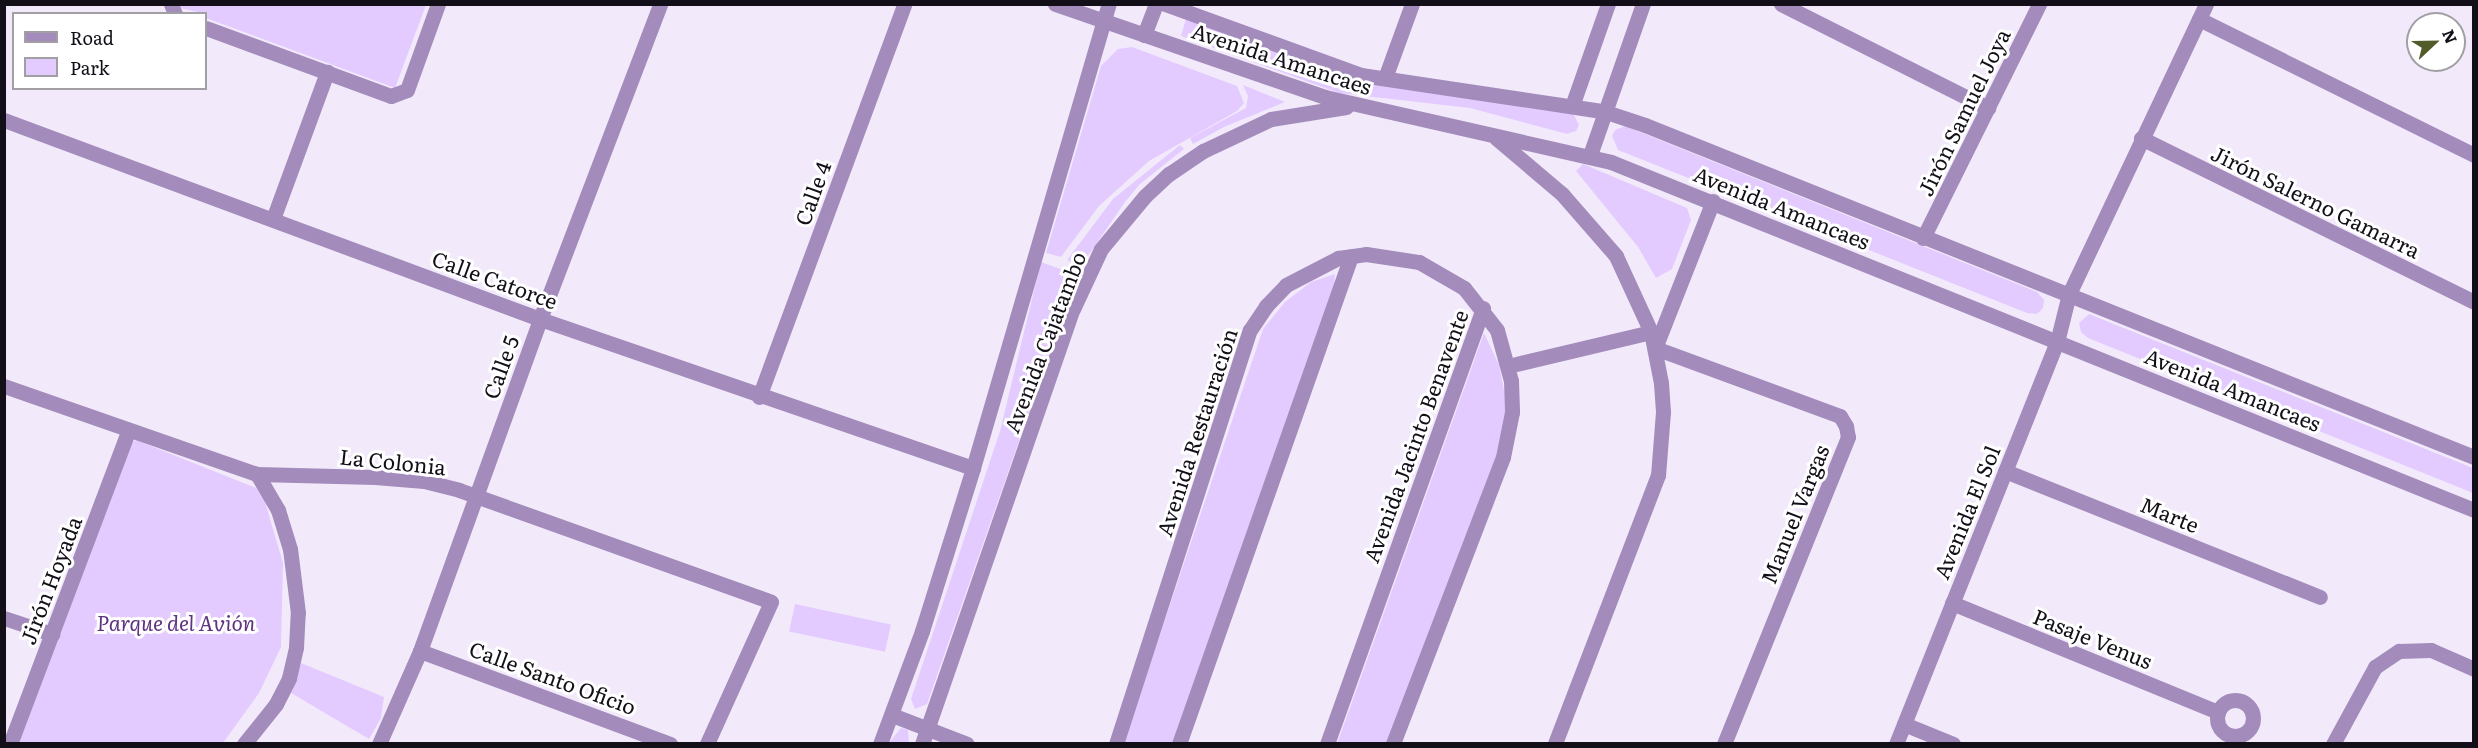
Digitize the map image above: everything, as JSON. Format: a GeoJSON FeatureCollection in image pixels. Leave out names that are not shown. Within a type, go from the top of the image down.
{"type":"FeatureCollection","features":[{"type":"Feature","properties":{"kind":"street"},"geometry":{"type":"LineString","coordinates":[[207,28],[391,96],[407,90],[438,4]]}},
{"type":"Feature","properties":{"kind":"street","name":"Calle 5"},"geometry":{"type":"LineString","coordinates":[[379,744],[420,651],[540,319],[660,4]]}},
{"type":"Feature","properties":{"kind":"street","name":"Calle 4"},"geometry":{"type":"LineString","coordinates":[[759,397],[904,4]]}},
{"type":"Feature","properties":{"kind":"street","name":"Avenida Amancaes"},"geometry":{"type":"LineString","coordinates":[[1055,4],[1283,85],[1496,138],[1590,155],[1713,201],[2474,510]]}},
{"type":"Feature","properties":{"kind":"street","name":"Avenida Cajatambo"},"geometry":{"type":"LineString","coordinates":[[880,744],[892,715],[973,468],[1109,4]]}},
{"type":"Feature","properties":{"kind":"street"},"geometry":{"type":"LineString","coordinates":[[1144,34],[1156,4]]}},
{"type":"Feature","properties":{"kind":"street","name":"Avenida Amancaes"},"geometry":{"type":"LineString","coordinates":[[1165,4],[1361,75],[1603,111],[2069,294],[2474,457]]}},
{"type":"Feature","properties":{"kind":"street"},"geometry":{"type":"LineString","coordinates":[[1385,78],[1412,4]]}},
{"type":"Feature","properties":{"kind":"street"},"geometry":{"type":"LineString","coordinates":[[1572,106],[1608,4]]}},
{"type":"Feature","properties":{"kind":"street"},"geometry":{"type":"LineString","coordinates":[[1590,155],[1603,111],[1643,4]]}},
{"type":"Feature","properties":{"kind":"street"},"geometry":{"type":"LineString","coordinates":[[1781,4],[1988,108]]}},
{"type":"Feature","properties":{"kind":"street","name":"Jirón Samuel Joya"},"geometry":{"type":"LineString","coordinates":[[1923,238],[2039,4]]}},
{"type":"Feature","properties":{"kind":"street","name":"Avenida El Sol"},"geometry":{"type":"LineString","coordinates":[[1896,744],[2056,342],[2069,294],[2206,4]]}},
{"type":"Feature","properties":{"kind":"street"},"geometry":{"type":"LineString","coordinates":[[2199,19],[2474,155]]}},
{"type":"Feature","properties":{"kind":"street"},"geometry":{"type":"LineString","coordinates":[[273,219],[327,72]]}},
{"type":"Feature","properties":{"kind":"street","name":"Avenida Cajatambo"},"geometry":{"type":"LineString","coordinates":[[922,744],[1073,309],[1101,249],[1121,221],[1169,174],[1234,134],[1303,111],[1364,107]]}},
{"type":"Feature","properties":{"kind":"street","name":"Calle Catorce"},"geometry":{"type":"LineString","coordinates":[[4,120],[540,319],[759,397],[973,468]]}},
{"type":"Feature","properties":{"kind":"street"},"geometry":{"type":"LineString","coordinates":[[1496,138],[1562,194],[1599,233],[1631,284],[1651,332],[1663,412],[1658,475],[1555,744]]}},
{"type":"Feature","properties":{"kind":"street","name":"Jirón Salerno Gamarra"},"geometry":{"type":"LineString","coordinates":[[2141,138],[2474,302]]}},
{"type":"Feature","properties":{"kind":"street"},"geometry":{"type":"LineString","coordinates":[[1655,348],[1713,201]]}},
{"type":"Feature","properties":{"kind":"street","name":"Avenida Restauración"},"geometry":{"type":"LineString","coordinates":[[1116,744],[1250,330],[1266,306],[1286,285],[1311,269],[1351,256],[1393,255],[1419,262],[1457,283],[1483,308]]}},
{"type":"Feature","properties":{"kind":"street"},"geometry":{"type":"LineString","coordinates":[[1179,744],[1351,256]]}},
{"type":"Feature","properties":{"kind":"street","name":"Avenida Jacinto Benavente"},"geometry":{"type":"LineString","coordinates":[[1393,744],[1503,457],[1512,412],[1508,366],[1497,330],[1483,308]]}},
{"type":"Feature","properties":{"kind":"street","name":"Avenida Jacinto Benavente"},"geometry":{"type":"LineString","coordinates":[[1327,744],[1483,308]]}},
{"type":"Feature","properties":{"kind":"street"},"geometry":{"type":"LineString","coordinates":[[1508,366],[1651,332]]}},
{"type":"Feature","properties":{"kind":"street","name":"Manuel Vargas"},"geometry":{"type":"LineString","coordinates":[[1655,348],[1840,416],[1848,437],[1724,744]]}},
{"type":"Feature","properties":{"kind":"street","name":"La Colonia"},"geometry":{"type":"LineString","coordinates":[[4,386],[257,474],[424,481],[771,602],[707,744]]}},
{"type":"Feature","properties":{"kind":"street","name":"Jirón Hoyada"},"geometry":{"type":"LineString","coordinates":[[10,744],[128,431]]}},
{"type":"Feature","properties":{"kind":"street","name":"Marte"},"geometry":{"type":"LineString","coordinates":[[2005,471],[2320,597]]}},
{"type":"Feature","properties":{"kind":"street"},"geometry":{"type":"LineString","coordinates":[[244,744],[276,704],[289,678],[297,624],[290,549],[278,510],[257,474]]}},
{"type":"Feature","properties":{"kind":"street","name":"Pasaje Venus"},"geometry":{"type":"LineString","coordinates":[[1952,603],[2218,712]]}},
{"type":"Feature","properties":{"kind":"street"},"geometry":{"type":"LineString","coordinates":[[4,618],[52,634]]}},
{"type":"Feature","properties":{"kind":"street"},"geometry":{"type":"LineString","coordinates":[[2333,744],[2375,667],[2400,651],[2431,650],[2474,669]]}},
{"type":"Feature","properties":{"kind":"street","name":"Calle Santo Oficio"},"geometry":{"type":"LineString","coordinates":[[420,651],[670,744]]}},
{"type":"Feature","properties":{"kind":"street"},"geometry":{"type":"LineString","coordinates":[[892,715],[967,744]]}},
{"type":"Feature","properties":{"kind":"street"},"geometry":{"type":"LineString","coordinates":[[1904,724],[1953,744]]}},
{"type":"Feature","properties":{"kind":"green space"},"geometry":{"type":"Polygon","coordinates":[[[181,4],[426,5],[395,88],[207,18],[207,12],[180,8],[181,4]]]}},
{"type":"Feature","properties":{"kind":"green space"},"geometry":{"type":"Polygon","coordinates":[[[1186,19],[1363,81],[1573,113],[1579,125],[1576,131],[1567,134],[1470,108],[1339,93],[1181,36],[1186,19]]]}},
{"type":"Feature","properties":{"kind":"green space"},"geometry":{"type":"Polygon","coordinates":[[[1132,47],[1237,86],[1244,103],[1237,111],[1149,161],[1099,206],[1061,257],[1046,253],[1101,66],[1118,49],[1132,47]]]}},
{"type":"Feature","properties":{"kind":"green space"},"geometry":{"type":"Polygon","coordinates":[[[1243,85],[1285,102],[1224,127],[1193,144],[1190,138],[1246,108],[1248,96],[1243,85]]]}},
{"type":"Feature","properties":{"kind":"green space"},"geometry":{"type":"Polygon","coordinates":[[[1625,126],[2037,292],[2044,300],[2043,308],[2037,314],[2027,313],[1618,150],[1612,136],[1615,130],[1625,126]]]}},
{"type":"Feature","properties":{"kind":"green space"},"geometry":{"type":"Polygon","coordinates":[[[1180,145],[1184,149],[1140,184],[1125,202],[1081,266],[1067,260],[1113,199],[1180,145]]]}},
{"type":"Feature","properties":{"kind":"green space"},"geometry":{"type":"Polygon","coordinates":[[[1583,164],[1687,208],[1691,220],[1672,269],[1656,278],[1638,247],[1576,171],[1583,164]]]}},
{"type":"Feature","properties":{"kind":"green space"},"geometry":{"type":"Polygon","coordinates":[[[1041,262],[1077,275],[927,704],[915,709],[911,699],[1000,431],[1041,262]]]}},
{"type":"Feature","properties":{"kind":"green space"},"geometry":{"type":"Polygon","coordinates":[[[1335,274],[1333,303],[1177,743],[1123,744],[1263,329],[1285,302],[1311,282],[1335,274]]]}},
{"type":"Feature","properties":{"kind":"green space"},"geometry":{"type":"Polygon","coordinates":[[[2089,314],[2473,468],[2473,493],[2088,338],[2081,332],[2079,323],[2089,314]]]}},
{"type":"Feature","properties":{"kind":"green space"},"geometry":{"type":"Polygon","coordinates":[[[1484,333],[1499,365],[1510,420],[1389,743],[1337,744],[1484,333]]]}},
{"type":"Feature","properties":{"kind":"green space","name":"Parque del Avión"},"geometry":{"type":"Polygon","coordinates":[[[136,440],[256,488],[265,502],[283,563],[281,647],[259,693],[223,743],[18,744],[126,447],[136,440]]]}},
{"type":"Feature","properties":{"kind":"green space"},"geometry":{"type":"Polygon","coordinates":[[[795,604],[891,624],[885,652],[789,631],[795,604]]]}},
{"type":"Feature","properties":{"kind":"green space"},"geometry":{"type":"Polygon","coordinates":[[[301,663],[384,697],[381,718],[369,739],[291,693],[301,663]]]}},
{"type":"Feature","properties":{"kind":"green space"},"geometry":{"type":"Polygon","coordinates":[[[901,728],[908,730],[909,743],[889,743],[901,728]]]}}]}
